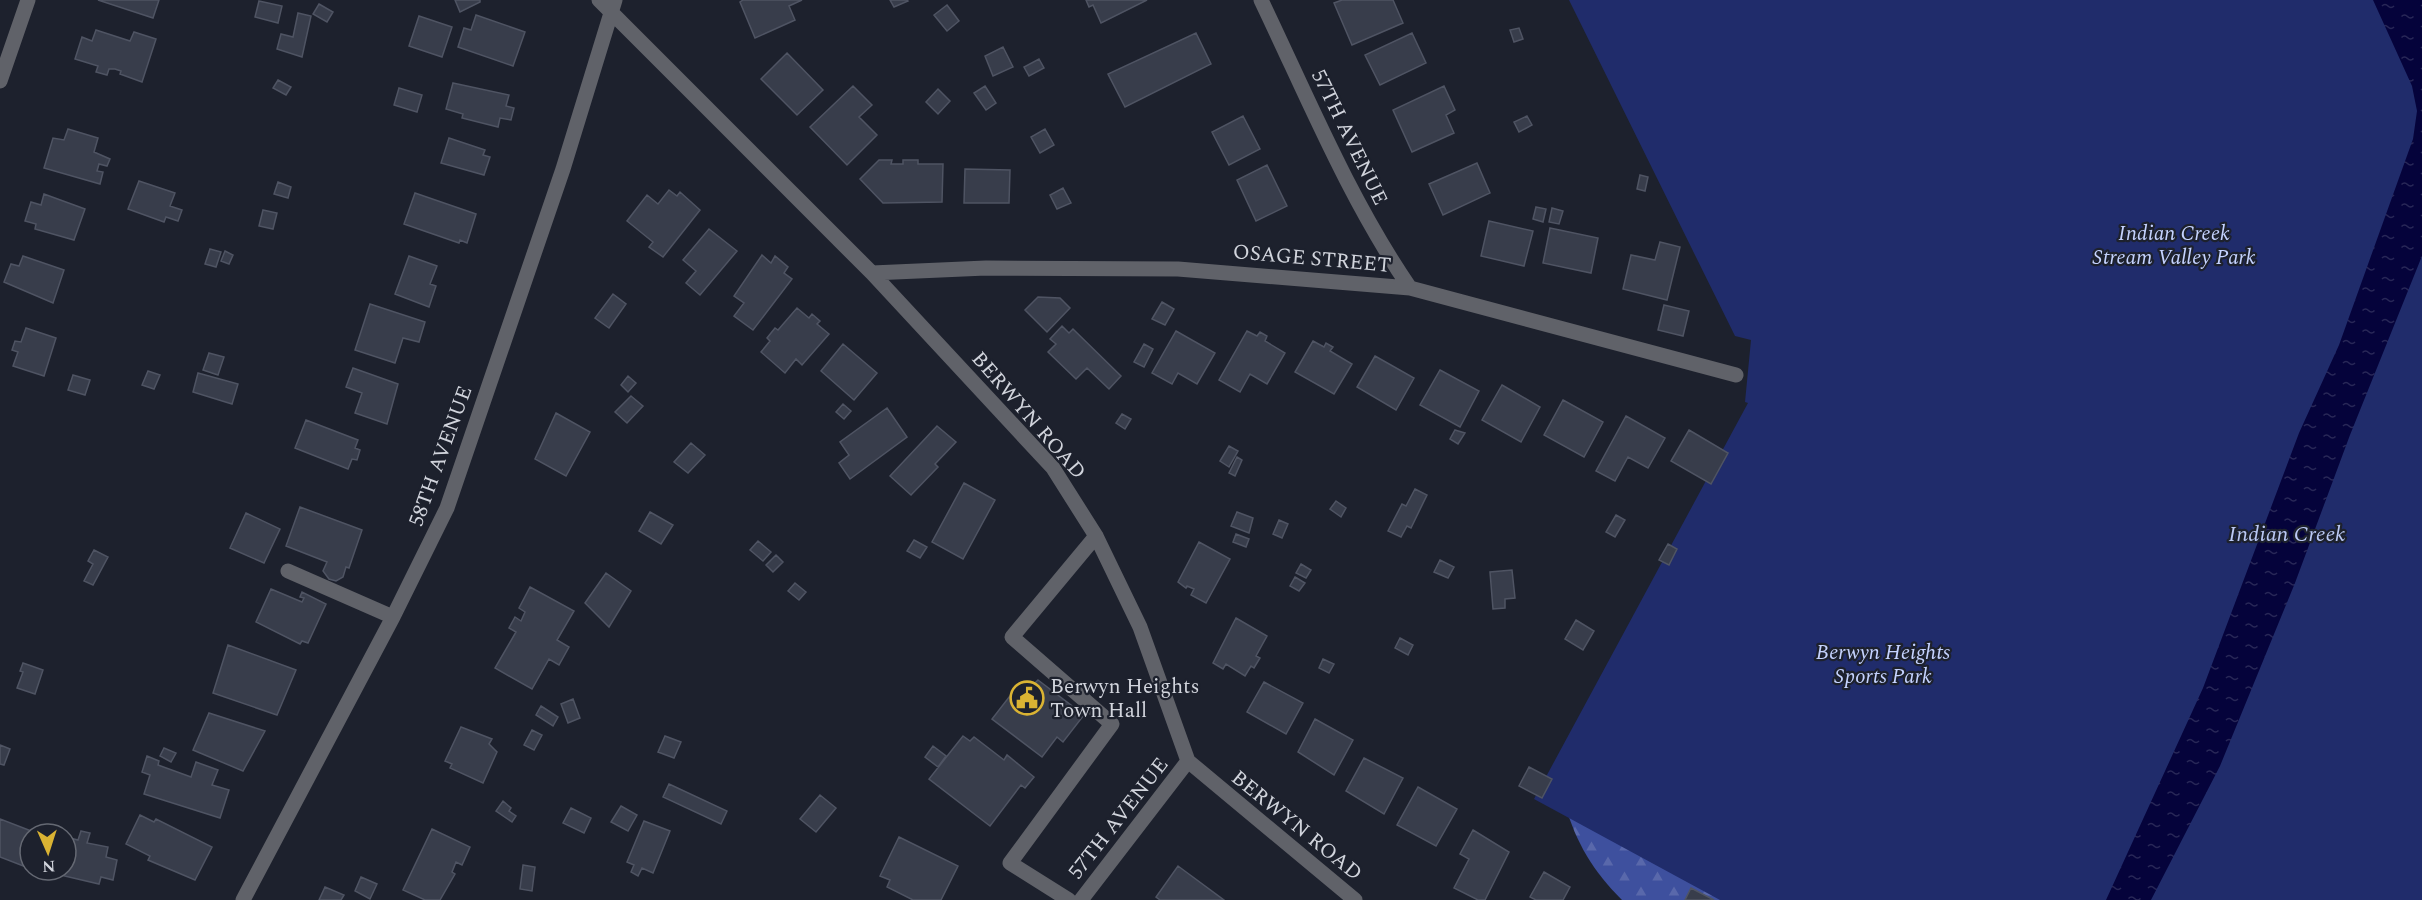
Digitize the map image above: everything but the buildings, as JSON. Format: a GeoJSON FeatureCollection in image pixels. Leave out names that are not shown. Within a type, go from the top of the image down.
{"type":"FeatureCollection","features":[{"type":"Feature","properties":{"kind":"street"},"geometry":{"type":"LineString","coordinates":[[0,81],[28,0]]}},
{"type":"Feature","properties":{"kind":"street","name":"BERWYN ROAD"},"geometry":{"type":"LineString","coordinates":[[599,0],[613,6],[872,273],[1053,468],[1096,536],[1140,627],[1188,761],[1355,900]]}},
{"type":"Feature","properties":{"kind":"street","name":"57TH AVENUE"},"geometry":{"type":"LineString","coordinates":[[1261,0],[1349,186],[1377,239],[1410,288]]}},
{"type":"Feature","properties":{"kind":"street","name":"58TH AVENUE"},"geometry":{"type":"LineString","coordinates":[[243,900],[393,617],[447,508],[563,170],[613,6]]}},
{"type":"Feature","properties":{"kind":"street","name":"OSAGE STREET"},"geometry":{"type":"LineString","coordinates":[[872,273],[986,268],[1178,269],[1410,288],[1736,375]]}},
{"type":"Feature","properties":{"kind":"street"},"geometry":{"type":"LineString","coordinates":[[1069,900],[1010,863],[1112,724],[1012,637],[1096,536]]}},
{"type":"Feature","properties":{"kind":"street"},"geometry":{"type":"LineString","coordinates":[[288,571],[393,617]]}},
{"type":"Feature","properties":{"kind":"street","name":"57TH AVENUE"},"geometry":{"type":"LineString","coordinates":[[1081,900],[1188,761]]}},
{"type":"Feature","properties":{"kind":"green space","name":"Indian Creek Stream Valley Park"},"geometry":{"type":"Polygon","coordinates":[[[1569,0],[2422,0],[2422,900],[1720,900],[1534,799],[1748,403],[1745,402],[1751,340],[1735,336],[1569,0]]]}},
{"type":"Feature","properties":{"kind":"green space"},"geometry":{"type":"Polygon","coordinates":[[[1565,804],[1816,900],[1622,900],[1602,878],[1587,856],[1574,831],[1565,804]]]}},
{"type":"Feature","properties":{"kind":"water","name":"Indian Creek"},"geometry":{"type":"Polygon","coordinates":[[[2373,0],[2422,0],[2422,256],[2350,435],[2295,583],[2220,766],[2151,900],[2106,900],[2203,688],[2299,433],[2339,345],[2413,139],[2417,111],[2412,86],[2373,0]]]}},
{"type":"Feature","properties":{"kind":"place","name":"Berwyn Heights Town Hall"},"geometry":{"type":"Point","coordinates":[1027,698]}},
{"type":"Feature","properties":{"kind":"park label","name":"Berwyn Heights Sports Park"},"geometry":{"type":"Point","coordinates":[1883,664]}}]}
